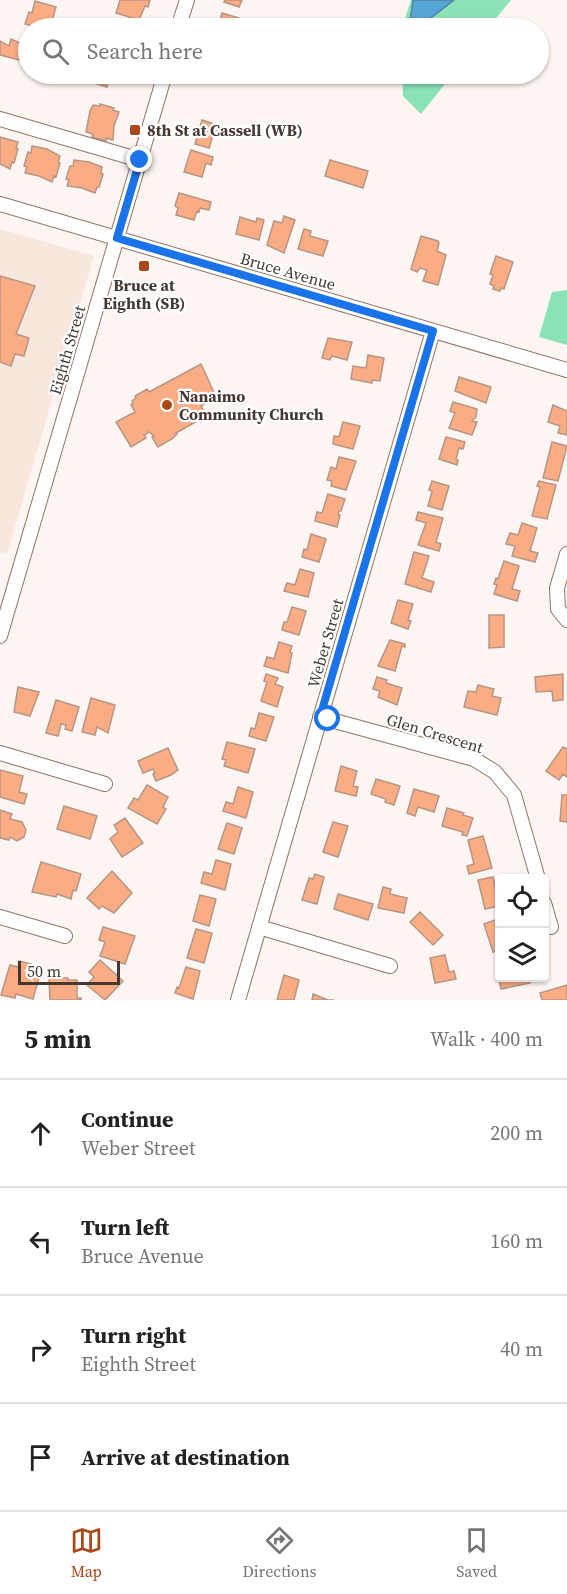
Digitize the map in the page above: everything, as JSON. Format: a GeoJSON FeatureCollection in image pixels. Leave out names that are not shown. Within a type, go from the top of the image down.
{"type":"FeatureCollection","features":[{"type":"Feature","properties":{"kind":"street"},"geometry":{"type":"LineString","coordinates":[[181,18],[187,0]]}},
{"type":"Feature","properties":{"kind":"street","name":"Eighth Street"},"geometry":{"type":"LineString","coordinates":[[0,636],[162,84]]}},
{"type":"Feature","properties":{"kind":"street"},"geometry":{"type":"LineString","coordinates":[[0,119],[140,160]]}},
{"type":"Feature","properties":{"kind":"street","name":"Bruce Avenue"},"geometry":{"type":"LineString","coordinates":[[0,204],[567,370]]}},
{"type":"Feature","properties":{"kind":"street","name":"Weber Street"},"geometry":{"type":"LineString","coordinates":[[238,1000],[433,331]]}},
{"type":"Feature","properties":{"kind":"street"},"geometry":{"type":"LineString","coordinates":[[567,554],[557,588],[558,609],[567,620]]}},
{"type":"Feature","properties":{"kind":"street","name":"Glen Crescent"},"geometry":{"type":"LineString","coordinates":[[320,717],[474,759],[495,772],[514,795],[537,874]]}},
{"type":"Feature","properties":{"kind":"street"},"geometry":{"type":"LineString","coordinates":[[0,753],[105,784]]}},
{"type":"Feature","properties":{"kind":"street"},"geometry":{"type":"LineString","coordinates":[[0,917],[65,936]]}},
{"type":"Feature","properties":{"kind":"street"},"geometry":{"type":"LineString","coordinates":[[549,920],[551,927]]}},
{"type":"Feature","properties":{"kind":"street"},"geometry":{"type":"LineString","coordinates":[[259,927],[390,966]]}},
{"type":"Feature","properties":{"kind":"shaded area"},"geometry":{"type":"Polygon","coordinates":[[[0,229],[94,256],[7,554],[0,552],[0,229]]]}},
{"type":"Feature","properties":{"kind":"green space"},"geometry":{"type":"Polygon","coordinates":[[[411,0],[511,0],[496,18],[405,18],[411,0]]]}},
{"type":"Feature","properties":{"kind":"green space"},"geometry":{"type":"Polygon","coordinates":[[[402,84],[445,84],[421,114],[403,96],[402,84]]]}},
{"type":"Feature","properties":{"kind":"green space"},"geometry":{"type":"Polygon","coordinates":[[[567,290],[567,345],[539,337],[552,292],[567,290]]]}},
{"type":"Feature","properties":{"kind":"water"},"geometry":{"type":"Polygon","coordinates":[[[413,0],[454,0],[431,18],[410,18],[413,0]]]}},
{"type":"Feature","properties":{"kind":"building"},"geometry":{"type":"Polygon","coordinates":[[[120,0],[150,0],[140,18],[116,13],[120,0]]]}},
{"type":"Feature","properties":{"kind":"building"},"geometry":{"type":"Polygon","coordinates":[[[225,0],[242,0],[239,7],[224,2],[225,0]]]}},
{"type":"Feature","properties":{"kind":"building"},"geometry":{"type":"Polygon","coordinates":[[[35,1],[56,7],[53,18],[27,18],[29,12],[32,13],[35,1]]]}},
{"type":"Feature","properties":{"kind":"building"},"geometry":{"type":"Polygon","coordinates":[[[222,13],[239,18],[221,18],[222,13]]]}},
{"type":"Feature","properties":{"kind":"building"},"geometry":{"type":"Polygon","coordinates":[[[11,39],[18,42],[18,60],[0,55],[0,41],[9,46],[11,39]]]}},
{"type":"Feature","properties":{"kind":"building"},"geometry":{"type":"Polygon","coordinates":[[[100,104],[119,112],[114,126],[113,140],[106,138],[106,141],[92,137],[93,134],[86,132],[93,105],[100,106],[100,104]]]}},
{"type":"Feature","properties":{"kind":"building"},"geometry":{"type":"Polygon","coordinates":[[[202,120],[221,126],[219,133],[214,132],[209,148],[195,144],[202,120]]]}},
{"type":"Feature","properties":{"kind":"building"},"geometry":{"type":"Polygon","coordinates":[[[0,137],[18,142],[14,163],[12,162],[10,169],[0,164],[0,137]]]}},
{"type":"Feature","properties":{"kind":"building"},"geometry":{"type":"Polygon","coordinates":[[[32,146],[47,149],[60,156],[56,177],[54,176],[52,182],[25,173],[27,167],[24,166],[32,146]]]}},
{"type":"Feature","properties":{"kind":"building"},"geometry":{"type":"Polygon","coordinates":[[[191,150],[213,157],[211,165],[206,163],[202,177],[184,172],[191,150]]]}},
{"type":"Feature","properties":{"kind":"building"},"geometry":{"type":"Polygon","coordinates":[[[74,160],[102,167],[101,173],[103,174],[95,193],[67,186],[69,180],[66,179],[74,160]]]}},
{"type":"Feature","properties":{"kind":"building"},"geometry":{"type":"Polygon","coordinates":[[[330,160],[368,171],[363,188],[325,176],[330,160]]]}},
{"type":"Feature","properties":{"kind":"building"},"geometry":{"type":"Polygon","coordinates":[[[179,193],[211,202],[209,210],[200,208],[194,220],[176,215],[178,208],[175,206],[179,193]]]}},
{"type":"Feature","properties":{"kind":"building"},"geometry":{"type":"Polygon","coordinates":[[[284,216],[295,220],[284,253],[267,245],[274,221],[282,223],[284,216]]]}},
{"type":"Feature","properties":{"kind":"building"},"geometry":{"type":"Polygon","coordinates":[[[240,217],[256,222],[257,218],[264,220],[259,240],[236,234],[240,217]]]}},
{"type":"Feature","properties":{"kind":"building"},"geometry":{"type":"Polygon","coordinates":[[[304,229],[311,231],[310,236],[328,241],[323,256],[298,249],[304,229]]]}},
{"type":"Feature","properties":{"kind":"building"},"geometry":{"type":"Polygon","coordinates":[[[421,236],[438,241],[437,251],[446,255],[438,285],[423,281],[427,270],[420,268],[417,272],[411,269],[421,236]]]}},
{"type":"Feature","properties":{"kind":"building"},"geometry":{"type":"Polygon","coordinates":[[[496,256],[513,262],[504,289],[501,288],[500,291],[493,289],[494,286],[490,284],[493,275],[490,274],[496,256]]]}},
{"type":"Feature","properties":{"kind":"building"},"geometry":{"type":"Polygon","coordinates":[[[0,276],[35,286],[16,334],[29,338],[24,356],[15,354],[11,366],[0,362],[0,276]]]}},
{"type":"Feature","properties":{"kind":"building"},"geometry":{"type":"Polygon","coordinates":[[[328,338],[352,342],[347,360],[332,356],[330,360],[322,358],[328,338]]]}},
{"type":"Feature","properties":{"kind":"building"},"geometry":{"type":"Polygon","coordinates":[[[368,355],[384,358],[380,381],[372,380],[372,383],[351,379],[353,366],[366,368],[368,355]]]}},
{"type":"Feature","properties":{"kind":"building","name":"Nanaimo Community Church"},"geometry":{"type":"Polygon","coordinates":[[[201,364],[216,397],[201,406],[207,418],[176,433],[172,439],[158,447],[152,437],[154,436],[149,432],[144,435],[146,438],[131,447],[116,422],[135,412],[131,405],[135,396],[147,389],[149,392],[201,364]]]}},
{"type":"Feature","properties":{"kind":"building"},"geometry":{"type":"Polygon","coordinates":[[[459,377],[491,387],[486,403],[455,391],[459,377]]]}},
{"type":"Feature","properties":{"kind":"building"},"geometry":{"type":"Polygon","coordinates":[[[453,402],[477,409],[476,417],[472,421],[477,422],[472,435],[449,428],[455,413],[450,411],[453,402]]]}},
{"type":"Feature","properties":{"kind":"building"},"geometry":{"type":"Polygon","coordinates":[[[553,405],[567,411],[567,435],[558,433],[560,426],[548,422],[553,405]]]}},
{"type":"Feature","properties":{"kind":"building"},"geometry":{"type":"Polygon","coordinates":[[[343,422],[360,426],[353,449],[333,444],[334,436],[339,437],[343,422]]]}},
{"type":"Feature","properties":{"kind":"building"},"geometry":{"type":"Polygon","coordinates":[[[446,437],[465,442],[463,449],[459,448],[457,465],[439,459],[446,437]]]}},
{"type":"Feature","properties":{"kind":"building"},"geometry":{"type":"Polygon","coordinates":[[[552,442],[567,446],[558,481],[543,478],[552,442]]]}},
{"type":"Feature","properties":{"kind":"building"},"geometry":{"type":"Polygon","coordinates":[[[339,457],[356,461],[346,490],[331,486],[332,481],[327,480],[331,467],[336,469],[339,457]]]}},
{"type":"Feature","properties":{"kind":"building"},"geometry":{"type":"Polygon","coordinates":[[[432,481],[449,486],[442,510],[428,506],[432,481]]]}},
{"type":"Feature","properties":{"kind":"building"},"geometry":{"type":"Polygon","coordinates":[[[539,481],[556,485],[547,519],[532,516],[540,487],[537,486],[539,481]]]}},
{"type":"Feature","properties":{"kind":"building"},"geometry":{"type":"Polygon","coordinates":[[[328,494],[345,499],[339,511],[337,527],[315,521],[317,512],[322,513],[328,494]]]}},
{"type":"Feature","properties":{"kind":"building"},"geometry":{"type":"Polygon","coordinates":[[[418,512],[443,518],[436,542],[441,544],[439,551],[418,545],[426,523],[416,520],[418,512]]]}},
{"type":"Feature","properties":{"kind":"building"},"geometry":{"type":"Polygon","coordinates":[[[522,523],[537,528],[530,551],[538,553],[535,562],[512,556],[515,546],[506,544],[510,533],[518,535],[522,523]]]}},
{"type":"Feature","properties":{"kind":"building"},"geometry":{"type":"Polygon","coordinates":[[[311,534],[326,539],[319,562],[302,557],[304,549],[307,550],[311,534]]]}},
{"type":"Feature","properties":{"kind":"building"},"geometry":{"type":"Polygon","coordinates":[[[414,552],[429,556],[422,578],[434,582],[431,592],[405,584],[414,552]]]}},
{"type":"Feature","properties":{"kind":"building"},"geometry":{"type":"Polygon","coordinates":[[[504,561],[519,566],[512,589],[520,591],[517,601],[494,594],[497,585],[494,584],[504,561]]]}},
{"type":"Feature","properties":{"kind":"building"},"geometry":{"type":"Polygon","coordinates":[[[300,569],[314,573],[308,597],[284,591],[287,583],[295,585],[300,569]]]}},
{"type":"Feature","properties":{"kind":"building"},"geometry":{"type":"Polygon","coordinates":[[[398,600],[413,604],[408,629],[391,623],[398,600]]]}},
{"type":"Feature","properties":{"kind":"building"},"geometry":{"type":"Polygon","coordinates":[[[292,607],[306,611],[299,635],[282,630],[292,607]]]}},
{"type":"Feature","properties":{"kind":"building"},"geometry":{"type":"Polygon","coordinates":[[[489,615],[504,615],[504,647],[489,648],[489,615]]]}},
{"type":"Feature","properties":{"kind":"building"},"geometry":{"type":"Polygon","coordinates":[[[390,640],[405,644],[405,647],[402,646],[395,671],[378,666],[390,640]]]}},
{"type":"Feature","properties":{"kind":"building"},"geometry":{"type":"Polygon","coordinates":[[[279,642],[292,646],[288,673],[264,666],[267,657],[274,659],[279,642]]]}},
{"type":"Feature","properties":{"kind":"building"},"geometry":{"type":"Polygon","coordinates":[[[266,674],[278,678],[275,684],[283,687],[277,707],[261,701],[267,682],[264,681],[266,674]]]}},
{"type":"Feature","properties":{"kind":"building"},"geometry":{"type":"Polygon","coordinates":[[[563,674],[563,700],[553,701],[552,691],[536,692],[535,677],[563,674]]]}},
{"type":"Feature","properties":{"kind":"building"},"geometry":{"type":"Polygon","coordinates":[[[377,677],[387,680],[386,683],[402,688],[397,705],[378,697],[380,691],[373,689],[377,677]]]}},
{"type":"Feature","properties":{"kind":"building"},"geometry":{"type":"Polygon","coordinates":[[[478,685],[494,689],[492,696],[501,698],[497,715],[464,707],[468,691],[476,692],[478,685]]]}},
{"type":"Feature","properties":{"kind":"building"},"geometry":{"type":"Polygon","coordinates":[[[18,687],[39,692],[30,716],[14,712],[18,687]]]}},
{"type":"Feature","properties":{"kind":"building"},"geometry":{"type":"Polygon","coordinates":[[[91,698],[115,705],[108,733],[97,727],[95,735],[82,732],[91,698]]]}},
{"type":"Feature","properties":{"kind":"building"},"geometry":{"type":"Polygon","coordinates":[[[56,700],[79,707],[72,731],[65,729],[66,725],[61,724],[58,736],[46,733],[56,700]]]}},
{"type":"Feature","properties":{"kind":"building"},"geometry":{"type":"Polygon","coordinates":[[[259,713],[274,717],[266,741],[249,736],[251,728],[255,729],[259,713]]]}},
{"type":"Feature","properties":{"kind":"building"},"geometry":{"type":"Polygon","coordinates":[[[227,742],[255,749],[248,773],[224,766],[226,760],[222,759],[227,742]]]}},
{"type":"Feature","properties":{"kind":"building"},"geometry":{"type":"Polygon","coordinates":[[[563,747],[567,749],[567,777],[563,774],[559,780],[546,771],[563,747]]]}},
{"type":"Feature","properties":{"kind":"building"},"geometry":{"type":"Polygon","coordinates":[[[168,748],[178,770],[156,781],[153,769],[143,773],[138,761],[168,748]]]}},
{"type":"Feature","properties":{"kind":"building"},"geometry":{"type":"Polygon","coordinates":[[[341,766],[357,771],[353,786],[358,787],[356,796],[335,791],[341,766]]]}},
{"type":"Feature","properties":{"kind":"building"},"geometry":{"type":"Polygon","coordinates":[[[0,770],[23,776],[19,792],[27,794],[24,804],[0,797],[0,770]]]}},
{"type":"Feature","properties":{"kind":"building"},"geometry":{"type":"Polygon","coordinates":[[[376,779],[400,786],[394,805],[385,802],[386,799],[371,794],[376,779]]]}},
{"type":"Feature","properties":{"kind":"building"},"geometry":{"type":"Polygon","coordinates":[[[147,785],[168,797],[163,807],[166,809],[157,824],[128,808],[134,798],[138,800],[147,785]]]}},
{"type":"Feature","properties":{"kind":"building"},"geometry":{"type":"Polygon","coordinates":[[[238,787],[253,792],[246,818],[223,811],[226,802],[233,804],[238,787]]]}},
{"type":"Feature","properties":{"kind":"building"},"geometry":{"type":"Polygon","coordinates":[[[414,789],[439,796],[434,812],[418,807],[415,816],[407,813],[414,789]]]}},
{"type":"Feature","properties":{"kind":"building"},"geometry":{"type":"Polygon","coordinates":[[[562,795],[567,795],[567,822],[560,821],[562,795]]]}},
{"type":"Feature","properties":{"kind":"building"},"geometry":{"type":"Polygon","coordinates":[[[64,806],[97,816],[90,839],[57,829],[64,806]]]}},
{"type":"Feature","properties":{"kind":"building"},"geometry":{"type":"Polygon","coordinates":[[[447,808],[473,818],[467,836],[462,835],[463,832],[442,826],[447,808]]]}},
{"type":"Feature","properties":{"kind":"building"},"geometry":{"type":"Polygon","coordinates":[[[0,810],[12,814],[10,819],[22,822],[26,830],[24,837],[17,841],[10,837],[9,840],[0,838],[0,810]]]}},
{"type":"Feature","properties":{"kind":"building"},"geometry":{"type":"Polygon","coordinates":[[[125,818],[143,843],[122,857],[110,839],[118,832],[114,825],[125,818]]]}},
{"type":"Feature","properties":{"kind":"building"},"geometry":{"type":"Polygon","coordinates":[[[333,822],[348,826],[338,857],[323,852],[333,822]]]}},
{"type":"Feature","properties":{"kind":"building"},"geometry":{"type":"Polygon","coordinates":[[[227,823],[242,828],[234,854],[218,849],[227,823]]]}},
{"type":"Feature","properties":{"kind":"building"},"geometry":{"type":"Polygon","coordinates":[[[483,836],[492,868],[469,874],[467,866],[474,864],[468,840],[483,836]]]}},
{"type":"Feature","properties":{"kind":"building"},"geometry":{"type":"Polygon","coordinates":[[[216,860],[231,864],[225,890],[201,883],[204,872],[212,874],[216,860]]]}},
{"type":"Feature","properties":{"kind":"building"},"geometry":{"type":"Polygon","coordinates":[[[41,862],[81,874],[71,899],[57,894],[56,897],[32,892],[41,862]]]}},
{"type":"Feature","properties":{"kind":"building"},"geometry":{"type":"Polygon","coordinates":[[[112,871],[132,893],[114,913],[102,906],[99,909],[87,898],[112,871]]]}},
{"type":"Feature","properties":{"kind":"building"},"geometry":{"type":"Polygon","coordinates":[[[315,874],[324,877],[317,904],[302,900],[309,878],[313,879],[315,874]]]}},
{"type":"Feature","properties":{"kind":"building"},"geometry":{"type":"Polygon","coordinates":[[[493,877],[495,907],[485,909],[478,880],[493,877]]]}},
{"type":"Feature","properties":{"kind":"building"},"geometry":{"type":"Polygon","coordinates":[[[383,887],[391,889],[390,894],[407,898],[404,913],[378,908],[383,887]]]}},
{"type":"Feature","properties":{"kind":"building"},"geometry":{"type":"Polygon","coordinates":[[[338,894],[373,904],[368,920],[334,909],[338,894]]]}},
{"type":"Feature","properties":{"kind":"building"},"geometry":{"type":"Polygon","coordinates":[[[200,895],[216,899],[209,926],[193,921],[200,895]]]}},
{"type":"Feature","properties":{"kind":"building"},"geometry":{"type":"Polygon","coordinates":[[[420,912],[443,935],[433,945],[410,922],[420,912]]]}},
{"type":"Feature","properties":{"kind":"building"},"geometry":{"type":"Polygon","coordinates":[[[495,920],[495,951],[493,952],[484,924],[495,920]]]}},
{"type":"Feature","properties":{"kind":"building"},"geometry":{"type":"Polygon","coordinates":[[[103,927],[135,936],[125,964],[100,956],[105,942],[99,940],[103,927]]]}},
{"type":"Feature","properties":{"kind":"building"},"geometry":{"type":"Polygon","coordinates":[[[196,929],[212,933],[204,963],[187,958],[196,929]]]}},
{"type":"Feature","properties":{"kind":"building"},"geometry":{"type":"Polygon","coordinates":[[[445,955],[449,972],[454,971],[456,979],[435,983],[430,958],[445,955]]]}},
{"type":"Feature","properties":{"kind":"building"},"geometry":{"type":"Polygon","coordinates":[[[100,960],[123,981],[105,1000],[87,985],[94,977],[89,972],[100,960]]]}},
{"type":"Feature","properties":{"kind":"building"},"geometry":{"type":"Polygon","coordinates":[[[19,961],[31,964],[29,971],[40,974],[33,999],[16,994],[15,998],[1,995],[10,965],[18,967],[19,961]]]}},
{"type":"Feature","properties":{"kind":"building"},"geometry":{"type":"Polygon","coordinates":[[[186,967],[200,971],[193,999],[175,993],[186,967]]]}},
{"type":"Feature","properties":{"kind":"building"},"geometry":{"type":"Polygon","coordinates":[[[284,975],[299,980],[294,1000],[277,1000],[284,975]]]}},
{"type":"Feature","properties":{"kind":"building"},"geometry":{"type":"Polygon","coordinates":[[[49,978],[77,980],[77,998],[81,1000],[50,1000],[49,978]]]}},
{"type":"Feature","properties":{"kind":"building"},"geometry":{"type":"Polygon","coordinates":[[[500,982],[530,982],[530,983],[501,989],[500,982]]]}},
{"type":"Feature","properties":{"kind":"building"},"geometry":{"type":"Polygon","coordinates":[[[567,985],[567,1000],[542,1000],[540,993],[567,985]]]}},
{"type":"Feature","properties":{"kind":"building"},"geometry":{"type":"Polygon","coordinates":[[[313,994],[328,1000],[312,1000],[313,994]]]}},
{"type":"Feature","properties":{"kind":"place","name":"8th St at Cassell (WB)"},"geometry":{"type":"Point","coordinates":[135,130]}},
{"type":"Feature","properties":{"kind":"place","name":"Bruce at Eighth (SB)"},"geometry":{"type":"Point","coordinates":[144,266]}},
{"type":"Feature","properties":{"kind":"place","name":"Nanaimo Community Church"},"geometry":{"type":"Point","coordinates":[167,405]}},
{"type":"Feature","properties":{"kind":"route"},"geometry":{"type":"LineString","coordinates":[[140,160],[117,238],[433,331],[320,717],[328,719]]}}]}
